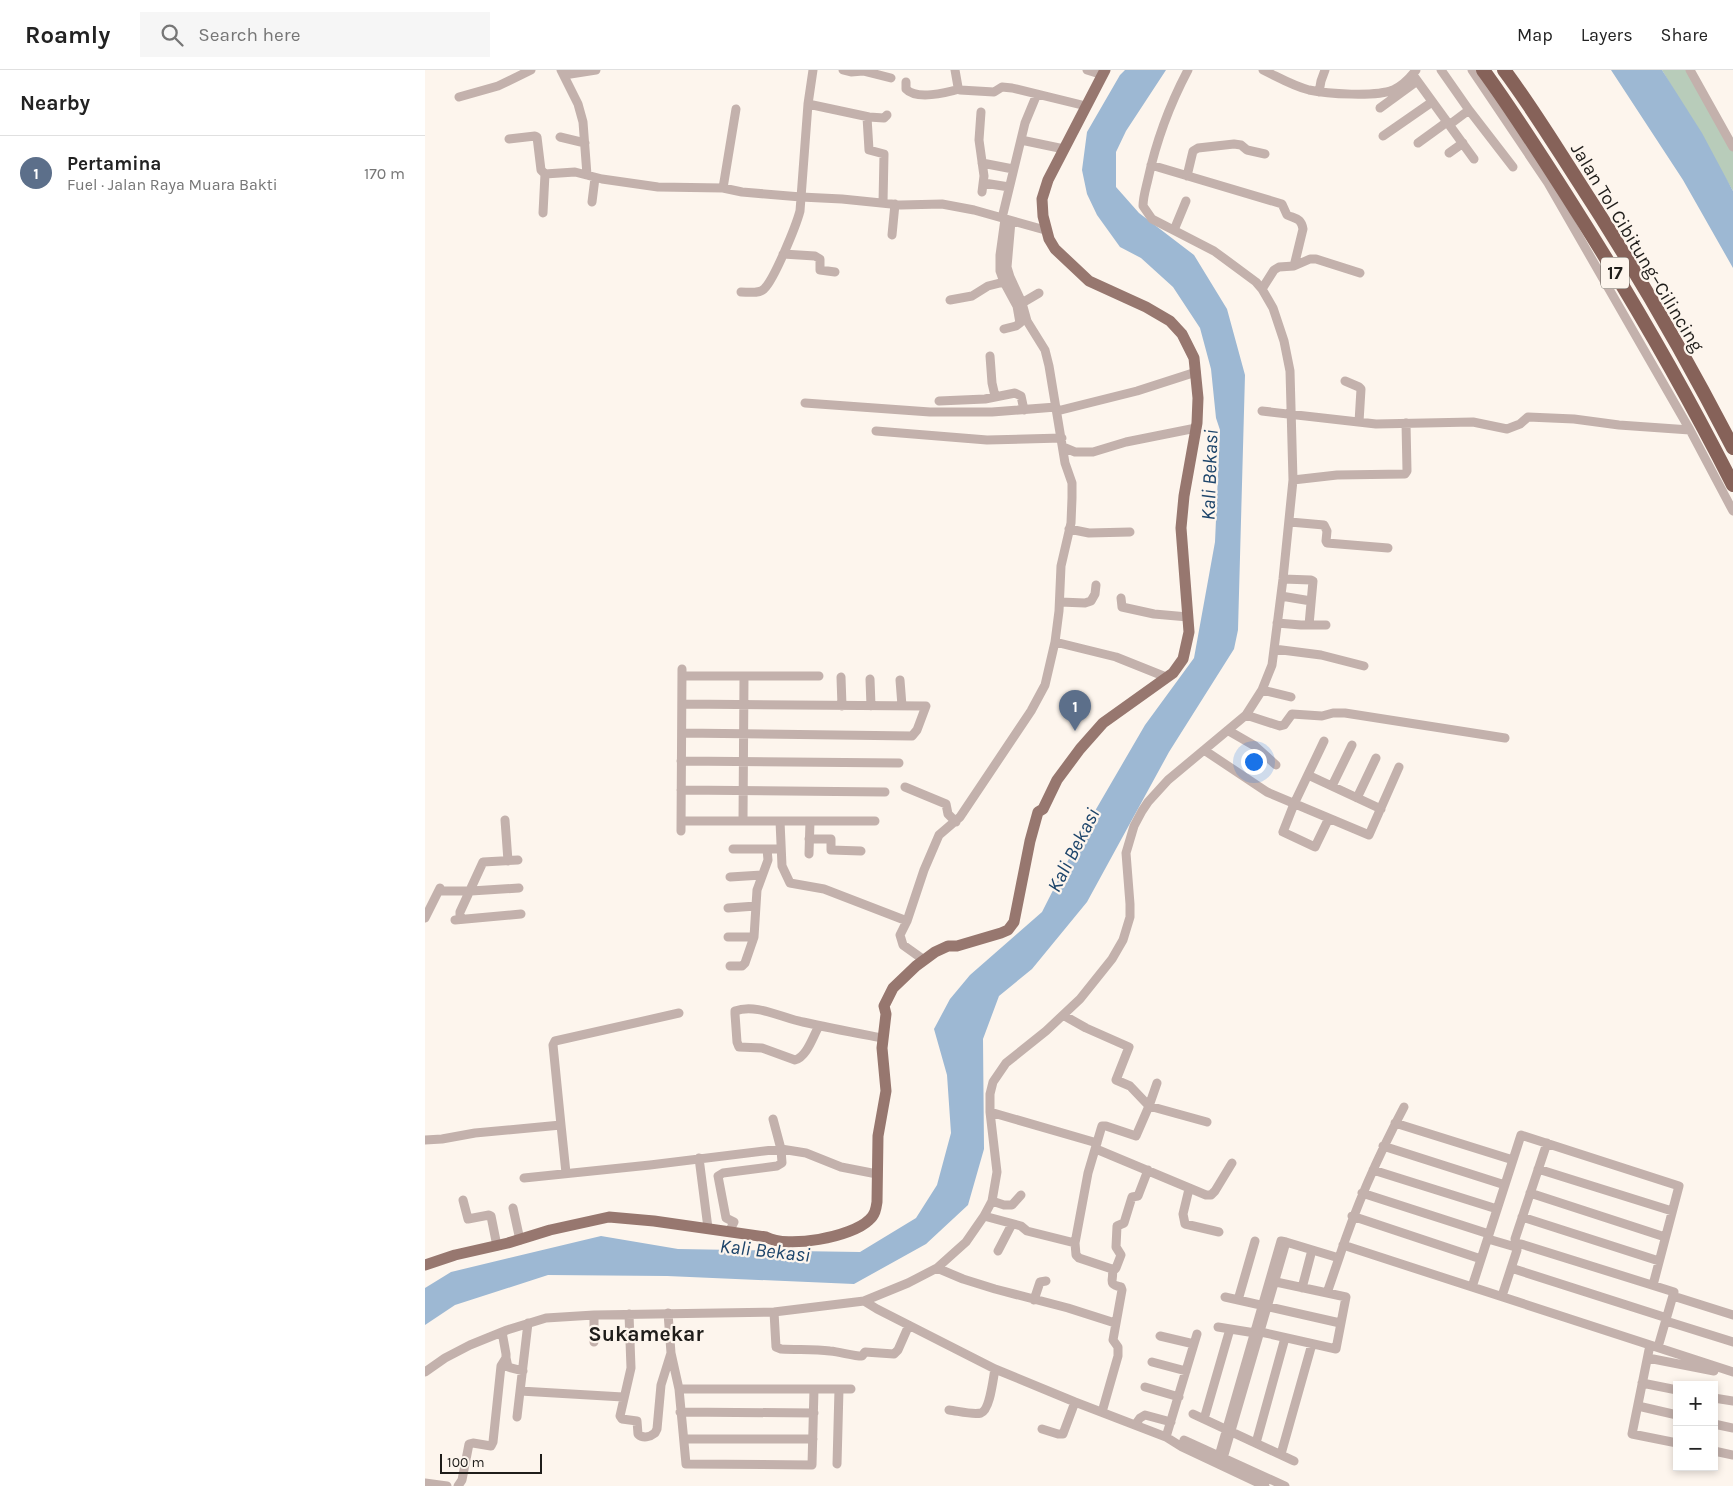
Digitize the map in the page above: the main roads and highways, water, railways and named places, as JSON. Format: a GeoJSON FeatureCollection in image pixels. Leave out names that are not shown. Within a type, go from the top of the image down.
{"type":"FeatureCollection","features":[{"type":"Feature","properties":{"kind":"highway","name":"Jalan Tol Cibitung–Cilincing"},"geometry":{"type":"LineString","coordinates":[[1483,70],[1510,107],[1603,252],[1698,416],[1733,485]]}},
{"type":"Feature","properties":{"kind":"highway","name":"Jalan Tol Cibitung–Cilincing"},"geometry":{"type":"LineString","coordinates":[[1504,70],[1619,244],[1714,410],[1733,448]]}},
{"type":"Feature","properties":{"kind":"main road"},"geometry":{"type":"LineString","coordinates":[[425,1265],[445,1257],[497,1246],[550,1230],[609,1217],[708,1228],[766,1237],[773,1241],[790,1243],[826,1237],[856,1228],[868,1221],[876,1210],[878,1136],[886,1091],[882,1038],[886,1014],[884,1006],[893,988],[923,960],[935,952],[948,946],[957,946],[1008,930],[1014,922],[1030,841],[1038,812],[1043,809],[1057,780],[1103,723],[1173,672],[1183,659],[1187,642],[1189,617],[1181,523],[1196,428],[1198,398],[1194,358],[1187,342],[1170,321],[1146,307],[1089,280],[1055,248],[1045,230],[1042,208],[1043,193],[1047,180],[1104,73]]}},
{"type":"Feature","properties":{"kind":"water"},"geometry":{"type":"Polygon","coordinates":[[[1125,70],[1166,70],[1126,131],[1116,152],[1116,187],[1139,213],[1194,255],[1227,309],[1245,375],[1238,630],[1234,649],[1169,752],[1087,902],[1032,969],[999,996],[983,1039],[984,1149],[968,1205],[926,1244],[854,1284],[667,1276],[548,1275],[455,1305],[425,1325],[425,1288],[451,1272],[601,1236],[678,1249],[860,1252],[916,1218],[937,1185],[951,1133],[947,1075],[934,1029],[950,999],[970,975],[1042,912],[1081,835],[1145,725],[1194,658],[1215,542],[1220,430],[1216,418],[1211,369],[1200,328],[1173,287],[1141,258],[1120,247],[1097,215],[1087,194],[1082,170],[1087,132],[1120,75],[1125,70]]]}},
{"type":"Feature","properties":{"kind":"water"},"geometry":{"type":"Polygon","coordinates":[[[1611,70],[1662,70],[1702,133],[1733,191],[1733,268],[1683,180],[1611,70]]]}},
{"type":"Feature","properties":{"kind":"place","name":"Pertamina"},"geometry":{"type":"Point","coordinates":[1075,731]}},
{"type":"Feature","properties":{"kind":"district","name":"Sukamekar"},"geometry":{"type":"Point","coordinates":[646,1334]}},
{"type":"Feature","properties":{"kind":"water label","name":"Kali Bekasi"},"geometry":{"type":"Point","coordinates":[1209,475]}},
{"type":"Feature","properties":{"kind":"water label","name":"Kali Bekasi"},"geometry":{"type":"Point","coordinates":[1073,850]}},
{"type":"Feature","properties":{"kind":"water label","name":"Kali Bekasi"},"geometry":{"type":"Point","coordinates":[765,1250]}}]}
